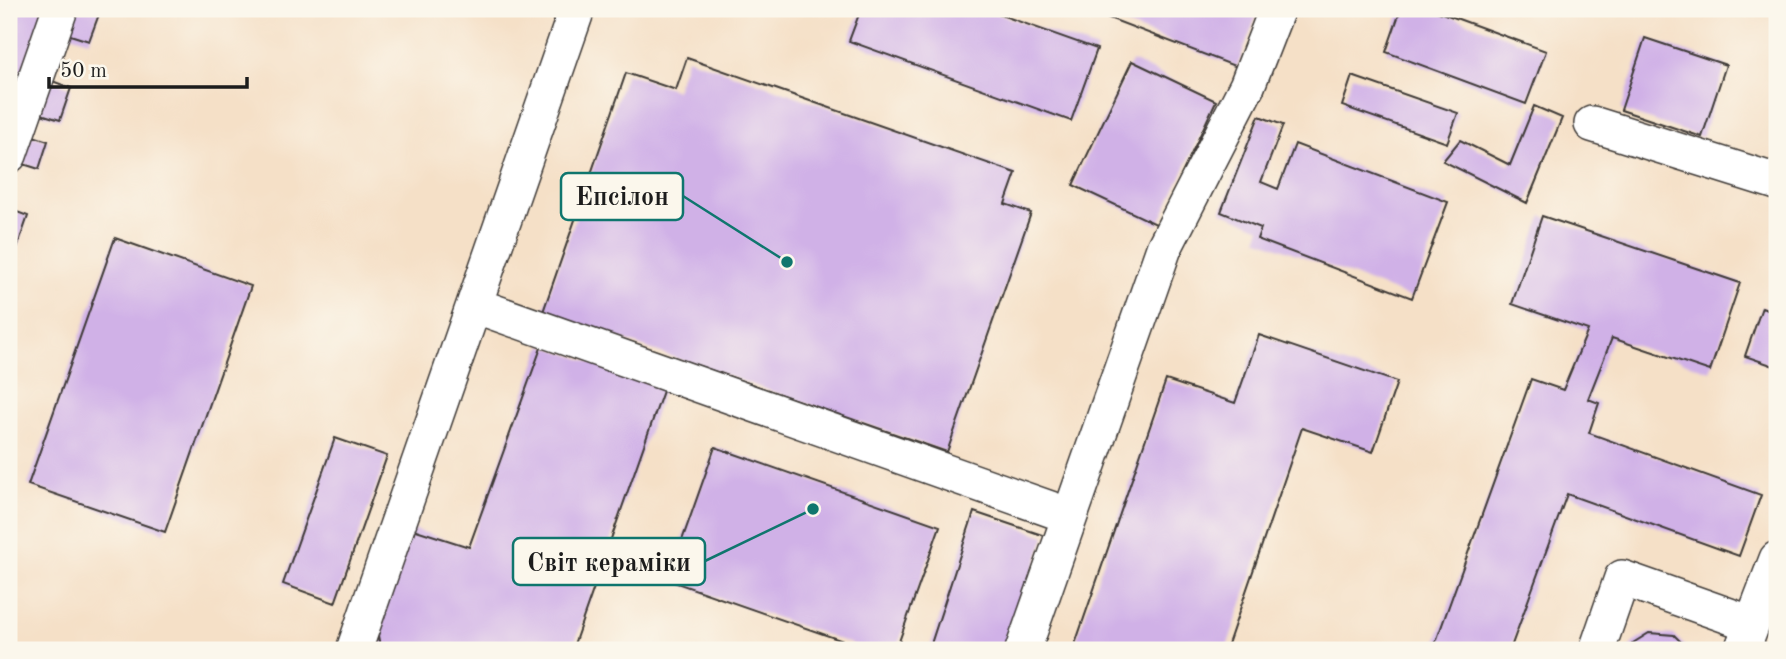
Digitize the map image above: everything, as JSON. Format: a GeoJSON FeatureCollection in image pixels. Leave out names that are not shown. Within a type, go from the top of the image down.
{"type":"FeatureCollection","features":[{"type":"Feature","properties":{"kind":"lane"},"geometry":{"type":"LineString","coordinates":[[9,155],[60,9]]}},
{"type":"Feature","properties":{"kind":"lane"},"geometry":{"type":"LineString","coordinates":[[354,650],[577,9]]}},
{"type":"Feature","properties":{"kind":"lane"},"geometry":{"type":"LineString","coordinates":[[1023,650],[1164,248],[1247,86],[1278,9]]}},
{"type":"Feature","properties":{"kind":"lane"},"geometry":{"type":"LineString","coordinates":[[1592,124],[1777,182]]}},
{"type":"Feature","properties":{"kind":"lane"},"geometry":{"type":"LineString","coordinates":[[474,305],[1070,516]]}},
{"type":"Feature","properties":{"kind":"lane"},"geometry":{"type":"LineString","coordinates":[[1597,650],[1622,578],[1747,637],[1777,559]]}},
{"type":"Feature","properties":{"kind":"building"},"geometry":{"type":"Polygon","coordinates":[[[16,9],[48,9],[9,119],[9,28],[16,9]]]}},
{"type":"Feature","properties":{"kind":"building"},"geometry":{"type":"Polygon","coordinates":[[[73,9],[101,9],[89,41],[64,33],[73,9]]]}},
{"type":"Feature","properties":{"kind":"building"},"geometry":{"type":"Polygon","coordinates":[[[861,9],[984,9],[1097,49],[1071,121],[849,41],[861,9]]]}},
{"type":"Feature","properties":{"kind":"building"},"geometry":{"type":"Polygon","coordinates":[[[1104,9],[1259,9],[1237,67],[1101,15],[1104,9]]]}},
{"type":"Feature","properties":{"kind":"building"},"geometry":{"type":"Polygon","coordinates":[[[1401,9],[1431,9],[1546,51],[1526,104],[1386,52],[1401,9]]]}},
{"type":"Feature","properties":{"kind":"building"},"geometry":{"type":"Polygon","coordinates":[[[1645,38],[1726,65],[1702,137],[1621,110],[1645,38]]]}},
{"type":"Feature","properties":{"kind":"building"},"geometry":{"type":"Polygon","coordinates":[[[687,58],[1016,173],[1005,204],[1031,213],[947,452],[543,312],[626,73],[676,90],[687,58]]]}},
{"type":"Feature","properties":{"kind":"building"},"geometry":{"type":"Polygon","coordinates":[[[1132,61],[1216,101],[1158,225],[1073,185],[1132,61]]]}},
{"type":"Feature","properties":{"kind":"building"},"geometry":{"type":"Polygon","coordinates":[[[1352,76],[1458,113],[1447,143],[1342,106],[1352,76]]]}},
{"type":"Feature","properties":{"kind":"building"},"geometry":{"type":"Polygon","coordinates":[[[47,79],[71,88],[60,120],[35,112],[47,79]]]}},
{"type":"Feature","properties":{"kind":"building"},"geometry":{"type":"Polygon","coordinates":[[[1534,106],[1562,118],[1527,203],[1443,161],[1460,140],[1510,165],[1534,106]]]}},
{"type":"Feature","properties":{"kind":"building"},"geometry":{"type":"Polygon","coordinates":[[[1259,116],[1283,125],[1261,182],[1278,189],[1295,144],[1448,202],[1412,298],[1257,239],[1261,228],[1221,212],[1259,116]]]}},
{"type":"Feature","properties":{"kind":"building"},"geometry":{"type":"Polygon","coordinates":[[[27,134],[48,141],[39,169],[17,162],[27,134]]]}},
{"type":"Feature","properties":{"kind":"building"},"geometry":{"type":"Polygon","coordinates":[[[9,209],[28,216],[9,271],[9,209]]]}},
{"type":"Feature","properties":{"kind":"building"},"geometry":{"type":"Polygon","coordinates":[[[1542,216],[1740,283],[1710,371],[1612,338],[1588,399],[1599,403],[1589,433],[1761,495],[1739,556],[1567,494],[1510,650],[1433,650],[1531,379],[1563,390],[1588,330],[1512,304],[1542,216]]]}},
{"type":"Feature","properties":{"kind":"building"},"geometry":{"type":"Polygon","coordinates":[[[115,238],[251,286],[165,532],[28,485],[115,238]]]}},
{"type":"Feature","properties":{"kind":"building"},"geometry":{"type":"Polygon","coordinates":[[[1762,307],[1777,313],[1777,367],[1745,356],[1762,307]]]}},
{"type":"Feature","properties":{"kind":"building"},"geometry":{"type":"Polygon","coordinates":[[[1259,335],[1397,382],[1373,452],[1302,428],[1226,650],[1073,650],[1166,380],[1235,403],[1259,335]]]}},
{"type":"Feature","properties":{"kind":"building"},"geometry":{"type":"Polygon","coordinates":[[[542,345],[664,388],[572,650],[402,650],[380,646],[376,625],[410,528],[469,547],[542,345]]]}},
{"type":"Feature","properties":{"kind":"building"},"geometry":{"type":"Polygon","coordinates":[[[335,438],[387,456],[335,603],[283,584],[335,438]]]}},
{"type":"Feature","properties":{"kind":"building"},"geometry":{"type":"Polygon","coordinates":[[[715,447],[940,526],[896,650],[869,650],[668,580],[715,447]]]}},
{"type":"Feature","properties":{"kind":"building"},"geometry":{"type":"Polygon","coordinates":[[[974,512],[1045,536],[1007,650],[929,650],[974,512]]]}},
{"type":"Feature","properties":{"kind":"building"},"geometry":{"type":"Polygon","coordinates":[[[1649,633],[1674,635],[1689,650],[1628,650],[1633,643],[1649,633]]]}},
{"type":"Feature","properties":{"kind":"place","name":"Епсілон"},"geometry":{"type":"Point","coordinates":[787,262]}},
{"type":"Feature","properties":{"kind":"place","name":"Світ кераміки"},"geometry":{"type":"Point","coordinates":[813,509]}}]}
